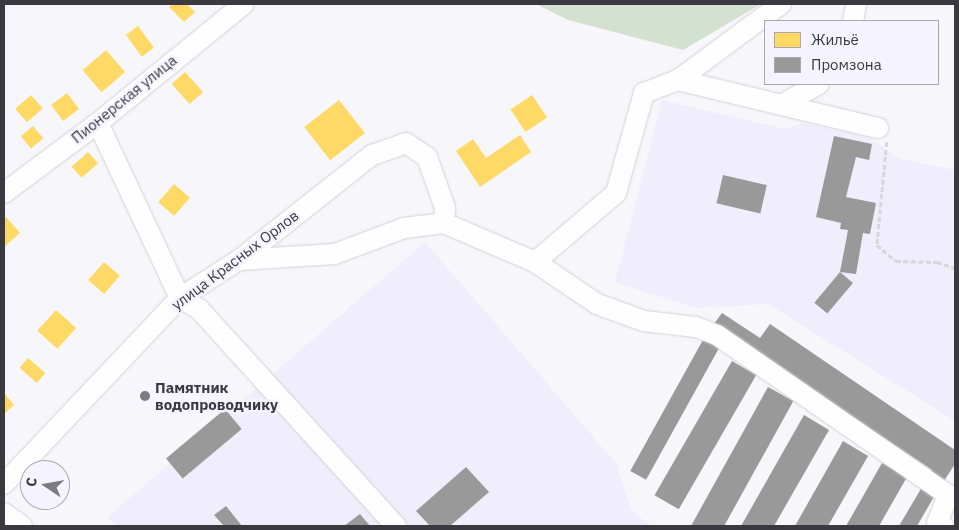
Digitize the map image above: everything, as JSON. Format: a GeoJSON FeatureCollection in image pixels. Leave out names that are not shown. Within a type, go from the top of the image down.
{"type":"FeatureCollection","features":[{"type":"Feature","properties":{"kind":"street","name":"Пионерская улица"},"geometry":{"type":"LineString","coordinates":[[4,193],[98,123],[244,4]]}},
{"type":"Feature","properties":{"kind":"street"},"geometry":{"type":"LineString","coordinates":[[535,262],[616,192],[644,93],[678,80],[781,4]]}},
{"type":"Feature","properties":{"kind":"street"},"geometry":{"type":"LineString","coordinates":[[853,20],[856,4]]}},
{"type":"Feature","properties":{"kind":"street"},"geometry":{"type":"LineString","coordinates":[[678,80],[878,128]]}},
{"type":"Feature","properties":{"kind":"street"},"geometry":{"type":"LineString","coordinates":[[781,105],[817,85]]}},
{"type":"Feature","properties":{"kind":"street"},"geometry":{"type":"LineString","coordinates":[[98,123],[180,298],[200,309],[396,526]]}},
{"type":"Feature","properties":{"kind":"street","name":"улица Красных Орлов"},"geometry":{"type":"LineString","coordinates":[[4,484],[180,298],[239,260],[372,155],[406,143],[428,157],[445,208],[444,223]]}},
{"type":"Feature","properties":{"kind":"street"},"geometry":{"type":"LineString","coordinates":[[239,260],[335,254],[404,228],[444,223],[535,262],[597,304],[644,320],[696,327],[717,335],[948,495],[937,522],[942,526]]}},
{"type":"Feature","properties":{"kind":"street"},"geometry":{"type":"LineString","coordinates":[[4,513],[22,526]]}},
{"type":"Feature","properties":{"kind":"path"},"geometry":{"type":"LineString","coordinates":[[878,128],[888,141],[877,245],[896,260],[937,262],[955,268]]}},
{"type":"Feature","properties":{"kind":"shaded area"},"geometry":{"type":"Polygon","coordinates":[[[662,100],[785,129],[802,123],[866,136],[901,159],[955,170],[955,421],[768,304],[695,308],[615,282],[662,100]]]}},
{"type":"Feature","properties":{"kind":"shaded area"},"geometry":{"type":"Polygon","coordinates":[[[425,242],[616,463],[632,512],[653,526],[117,526],[108,517],[425,242]]]}},
{"type":"Feature","properties":{"kind":"green space"},"geometry":{"type":"Polygon","coordinates":[[[536,4],[761,4],[683,50],[568,20],[536,4]]]}},
{"type":"Feature","properties":{"kind":"building: Жильё"},"geometry":{"type":"Polygon","coordinates":[[[172,4],[187,4],[195,12],[184,22],[169,7],[172,4]]]}},
{"type":"Feature","properties":{"kind":"building: Жильё"},"geometry":{"type":"Polygon","coordinates":[[[138,26],[154,48],[142,57],[126,35],[138,26]]]}},
{"type":"Feature","properties":{"kind":"building: Жильё"},"geometry":{"type":"Polygon","coordinates":[[[106,50],[125,72],[102,92],[83,70],[106,50]]]}},
{"type":"Feature","properties":{"kind":"building: Жильё"},"geometry":{"type":"Polygon","coordinates":[[[185,72],[203,92],[190,104],[172,84],[185,72]]]}},
{"type":"Feature","properties":{"kind":"building: Жильё"},"geometry":{"type":"Polygon","coordinates":[[[67,93],[79,109],[63,121],[51,105],[67,93]]]}},
{"type":"Feature","properties":{"kind":"building: Жильё"},"geometry":{"type":"Polygon","coordinates":[[[31,95],[43,109],[27,122],[15,109],[31,95]]]}},
{"type":"Feature","properties":{"kind":"building: Жильё"},"geometry":{"type":"Polygon","coordinates":[[[532,95],[547,117],[526,132],[510,110],[532,95]]]}},
{"type":"Feature","properties":{"kind":"building: Жильё"},"geometry":{"type":"Polygon","coordinates":[[[339,100],[365,133],[330,160],[304,127],[339,100]]]}},
{"type":"Feature","properties":{"kind":"building: Жильё"},"geometry":{"type":"Polygon","coordinates":[[[33,126],[43,138],[31,149],[21,136],[33,126]]]}},
{"type":"Feature","properties":{"kind":"building: Жильё"},"geometry":{"type":"Polygon","coordinates":[[[520,135],[531,152],[480,187],[456,151],[473,139],[486,158],[520,135]]]}},
{"type":"Feature","properties":{"kind":"building: Жильё"},"geometry":{"type":"Polygon","coordinates":[[[88,152],[98,163],[82,178],[72,167],[88,152]]]}},
{"type":"Feature","properties":{"kind":"building: Жильё"},"geometry":{"type":"Polygon","coordinates":[[[174,184],[190,198],[174,216],[158,202],[174,184]]]}},
{"type":"Feature","properties":{"kind":"building: Жильё"},"geometry":{"type":"Polygon","coordinates":[[[6,217],[20,233],[4,247],[4,220],[6,217]]]}},
{"type":"Feature","properties":{"kind":"building: Жильё"},"geometry":{"type":"Polygon","coordinates":[[[104,262],[120,276],[104,294],[88,280],[104,262]]]}},
{"type":"Feature","properties":{"kind":"building: Жильё"},"geometry":{"type":"Polygon","coordinates":[[[56,310],[76,328],[57,349],[37,331],[56,310]]]}},
{"type":"Feature","properties":{"kind":"building: Жильё"},"geometry":{"type":"Polygon","coordinates":[[[28,358],[45,373],[37,383],[19,368],[28,358]]]}},
{"type":"Feature","properties":{"kind":"building: Жильё"},"geometry":{"type":"Polygon","coordinates":[[[4,393],[14,405],[4,414],[4,393]]]}},
{"type":"Feature","properties":{"kind":"building: Промзона"},"geometry":{"type":"Polygon","coordinates":[[[834,136],[872,144],[869,160],[856,157],[846,197],[876,203],[870,234],[863,233],[856,274],[840,272],[848,230],[840,229],[841,223],[816,217],[834,136]]]}},
{"type":"Feature","properties":{"kind":"building: Промзона"},"geometry":{"type":"Polygon","coordinates":[[[723,175],[767,185],[760,213],[716,203],[723,175]]]}},
{"type":"Feature","properties":{"kind":"building: Промзона"},"geometry":{"type":"Polygon","coordinates":[[[840,272],[853,283],[827,314],[814,303],[840,272]]]}},
{"type":"Feature","properties":{"kind":"building: Промзона"},"geometry":{"type":"Polygon","coordinates":[[[722,313],[760,338],[770,324],[955,450],[955,464],[942,484],[928,475],[932,470],[714,324],[722,313]]]}},
{"type":"Feature","properties":{"kind":"building: Промзона"},"geometry":{"type":"Polygon","coordinates":[[[704,338],[720,347],[646,480],[630,471],[704,338]]]}},
{"type":"Feature","properties":{"kind":"building: Промзона"},"geometry":{"type":"Polygon","coordinates":[[[732,361],[756,375],[679,509],[654,495],[732,361]]]}},
{"type":"Feature","properties":{"kind":"building: Промзона"},"geometry":{"type":"Polygon","coordinates":[[[768,387],[793,401],[724,526],[691,526],[768,387]]]}},
{"type":"Feature","properties":{"kind":"building: Промзона"},"geometry":{"type":"Polygon","coordinates":[[[225,409],[242,429],[183,478],[166,458],[225,409]]]}},
{"type":"Feature","properties":{"kind":"building: Промзона"},"geometry":{"type":"Polygon","coordinates":[[[804,415],[829,430],[774,526],[741,526],[804,415]]]}},
{"type":"Feature","properties":{"kind":"building: Промзона"},"geometry":{"type":"Polygon","coordinates":[[[843,441],[868,456],[828,526],[795,526],[843,441]]]}},
{"type":"Feature","properties":{"kind":"building: Промзона"},"geometry":{"type":"Polygon","coordinates":[[[882,463],[907,477],[879,526],[846,526],[882,463]]]}},
{"type":"Feature","properties":{"kind":"building: Промзона"},"geometry":{"type":"Polygon","coordinates":[[[466,467],[489,492],[450,526],[430,526],[416,511],[466,467]]]}},
{"type":"Feature","properties":{"kind":"building: Промзона"},"geometry":{"type":"Polygon","coordinates":[[[922,487],[935,495],[917,526],[899,526],[922,487]]]}},
{"type":"Feature","properties":{"kind":"building: Промзона"},"geometry":{"type":"Polygon","coordinates":[[[226,506],[242,526],[224,526],[214,515],[226,506]]]}},
{"type":"Feature","properties":{"kind":"building: Промзона"},"geometry":{"type":"Polygon","coordinates":[[[360,514],[370,526],[344,526],[360,514]]]}},
{"type":"Feature","properties":{"kind":"place","name":"Памятник водопроводчику"},"geometry":{"type":"Point","coordinates":[145,396]}}]}
